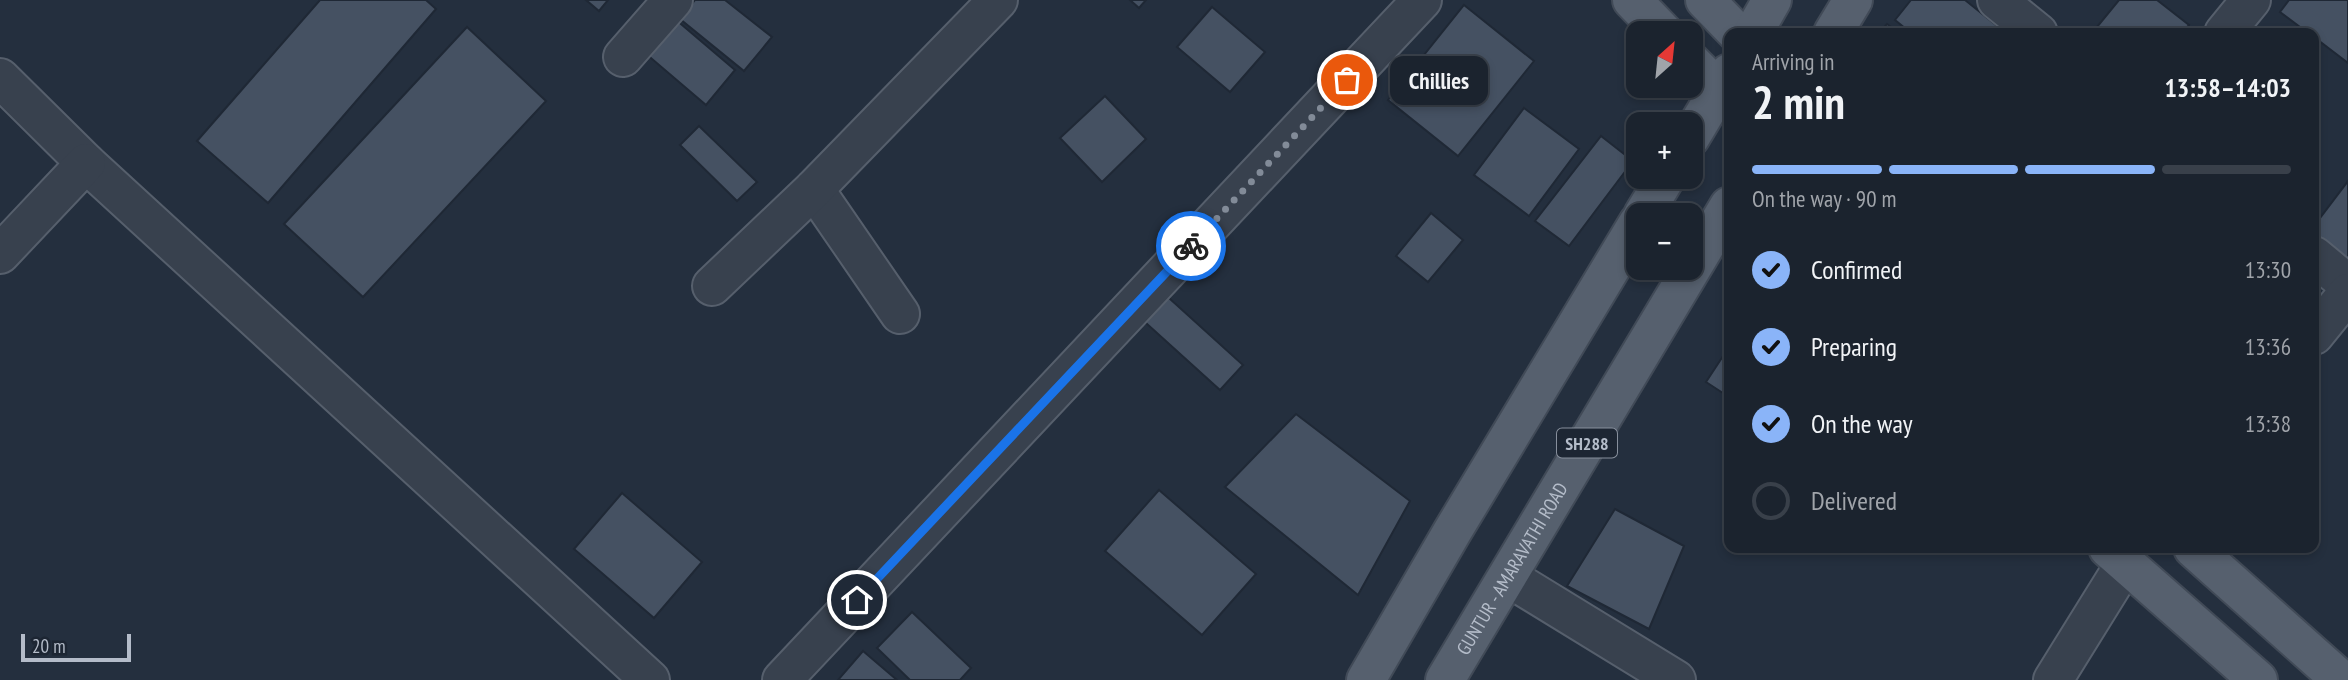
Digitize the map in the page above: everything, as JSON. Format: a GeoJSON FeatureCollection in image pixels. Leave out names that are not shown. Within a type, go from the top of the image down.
{"type":"FeatureCollection","features":[{"type":"Feature","properties":{"kind":"main road"},"geometry":{"type":"LineString","coordinates":[[1632,0],[1652,21]]}},
{"type":"Feature","properties":{"kind":"main road"},"geometry":{"type":"LineString","coordinates":[[1705,0],[1732,28]]}},
{"type":"Feature","properties":{"kind":"main road"},"geometry":{"type":"LineString","coordinates":[[1756,28],[1772,0]]}},
{"type":"Feature","properties":{"kind":"main road"},"geometry":{"type":"LineString","coordinates":[[1836,28],[1853,0]]}},
{"type":"Feature","properties":{"kind":"main road"},"geometry":{"type":"LineString","coordinates":[[1703,69],[1724,81],[1703,116]]}},
{"type":"Feature","properties":{"kind":"main road","name":"GUNTUR - AMARAVATHI ROAD"},"geometry":{"type":"LineString","coordinates":[[1445,680],[1724,214]]}},
{"type":"Feature","properties":{"kind":"main road"},"geometry":{"type":"LineString","coordinates":[[1366,680],[1626,243]]}},
{"type":"Feature","properties":{"kind":"main road"},"geometry":{"type":"LineString","coordinates":[[2199,553],[2341,680]]}},
{"type":"Feature","properties":{"kind":"main road"},"geometry":{"type":"LineString","coordinates":[[2116,556],[2258,680]]}},
{"type":"Feature","properties":{"kind":"street"},"geometry":{"type":"LineString","coordinates":[[623,57],[673,0]]}},
{"type":"Feature","properties":{"kind":"street"},"geometry":{"type":"LineString","coordinates":[[712,286],[814,189],[998,0]]}},
{"type":"Feature","properties":{"kind":"street"},"geometry":{"type":"LineString","coordinates":[[782,680],[1422,0]]}},
{"type":"Feature","properties":{"kind":"street"},"geometry":{"type":"LineString","coordinates":[[1997,0],[2032,28]]}},
{"type":"Feature","properties":{"kind":"street"},"geometry":{"type":"LineString","coordinates":[[2228,28],[2251,0]]}},
{"type":"Feature","properties":{"kind":"street"},"geometry":{"type":"LineString","coordinates":[[0,78],[86,163],[650,680]]}},
{"type":"Feature","properties":{"kind":"street"},"geometry":{"type":"LineString","coordinates":[[0,254],[86,163]]}},
{"type":"Feature","properties":{"kind":"street"},"geometry":{"type":"LineString","coordinates":[[814,189],[900,314]]}},
{"type":"Feature","properties":{"kind":"street"},"geometry":{"type":"LineString","coordinates":[[2319,260],[2348,284]]}},
{"type":"Feature","properties":{"kind":"street"},"geometry":{"type":"LineString","coordinates":[[2319,329],[2348,293]]}},
{"type":"Feature","properties":{"kind":"street"},"geometry":{"type":"LineString","coordinates":[[2053,680],[2116,556]]}},
{"type":"Feature","properties":{"kind":"street"},"geometry":{"type":"LineString","coordinates":[[1508,576],[1676,680]]}},
{"type":"Feature","properties":{"kind":"building"},"geometry":{"type":"Polygon","coordinates":[[[320,0],[426,0],[436,9],[268,203],[197,141],[320,0]]]}},
{"type":"Feature","properties":{"kind":"building"},"geometry":{"type":"Polygon","coordinates":[[[586,0],[608,0],[599,11],[586,0]]]}},
{"type":"Feature","properties":{"kind":"building"},"geometry":{"type":"Polygon","coordinates":[[[695,0],[725,0],[772,37],[744,71],[680,19],[695,0]]]}},
{"type":"Feature","properties":{"kind":"building"},"geometry":{"type":"Polygon","coordinates":[[[1130,0],[1146,0],[1139,8],[1130,0]]]}},
{"type":"Feature","properties":{"kind":"building"},"geometry":{"type":"Polygon","coordinates":[[[1911,0],[1965,0],[2000,28],[1905,28],[1895,20],[1911,0]]]}},
{"type":"Feature","properties":{"kind":"building"},"geometry":{"type":"Polygon","coordinates":[[[2119,0],[2157,0],[2189,25],[2186,28],[2096,28],[2119,0]]]}},
{"type":"Feature","properties":{"kind":"building"},"geometry":{"type":"Polygon","coordinates":[[[2289,0],[2348,0],[2348,63],[2319,41],[2319,28],[2301,28],[2280,12],[2289,0]]]}},
{"type":"Feature","properties":{"kind":"building"},"geometry":{"type":"Polygon","coordinates":[[[1464,5],[1534,61],[1458,156],[1388,100],[1464,5]]]}},
{"type":"Feature","properties":{"kind":"building"},"geometry":{"type":"Polygon","coordinates":[[[1212,7],[1265,52],[1230,92],[1177,47],[1212,7]]]}},
{"type":"Feature","properties":{"kind":"building"},"geometry":{"type":"Polygon","coordinates":[[[675,19],[735,70],[706,105],[645,53],[675,19]]]}},
{"type":"Feature","properties":{"kind":"building"},"geometry":{"type":"Polygon","coordinates":[[[467,27],[546,101],[363,297],[284,224],[467,27]]]}},
{"type":"Feature","properties":{"kind":"building"},"geometry":{"type":"Polygon","coordinates":[[[1105,96],[1146,139],[1102,182],[1060,138],[1105,96]]]}},
{"type":"Feature","properties":{"kind":"building"},"geometry":{"type":"Polygon","coordinates":[[[1524,108],[1579,149],[1529,216],[1474,175],[1524,108]]]}},
{"type":"Feature","properties":{"kind":"building"},"geometry":{"type":"Polygon","coordinates":[[[699,126],[757,182],[737,201],[680,145],[699,126]]]}},
{"type":"Feature","properties":{"kind":"building"},"geometry":{"type":"Polygon","coordinates":[[[1601,136],[1626,156],[1626,170],[1569,246],[1535,221],[1601,136]]]}},
{"type":"Feature","properties":{"kind":"building"},"geometry":{"type":"Polygon","coordinates":[[[2348,181],[2348,259],[2319,237],[2319,219],[2348,181]]]}},
{"type":"Feature","properties":{"kind":"building"},"geometry":{"type":"Polygon","coordinates":[[[1431,213],[1463,240],[1428,282],[1396,256],[1431,213]]]}},
{"type":"Feature","properties":{"kind":"building"},"geometry":{"type":"Polygon","coordinates":[[[1159,289],[1243,365],[1220,390],[1136,314],[1159,289]]]}},
{"type":"Feature","properties":{"kind":"building"},"geometry":{"type":"Polygon","coordinates":[[[1724,355],[1724,394],[1706,382],[1724,355]]]}},
{"type":"Feature","properties":{"kind":"building"},"geometry":{"type":"Polygon","coordinates":[[[1296,414],[1410,501],[1358,595],[1225,487],[1296,414]]]}},
{"type":"Feature","properties":{"kind":"building"},"geometry":{"type":"Polygon","coordinates":[[[1159,490],[1256,574],[1202,635],[1105,551],[1159,490]]]}},
{"type":"Feature","properties":{"kind":"building"},"geometry":{"type":"Polygon","coordinates":[[[622,493],[702,562],[654,618],[574,549],[622,493]]]}},
{"type":"Feature","properties":{"kind":"building"},"geometry":{"type":"Polygon","coordinates":[[[1615,509],[1684,546],[1649,629],[1567,586],[1615,509]]]}},
{"type":"Feature","properties":{"kind":"building"},"geometry":{"type":"Polygon","coordinates":[[[912,612],[971,668],[960,680],[910,680],[877,648],[912,612]]]}},
{"type":"Feature","properties":{"kind":"building"},"geometry":{"type":"Polygon","coordinates":[[[863,651],[897,680],[838,680],[863,651]]]}},
{"type":"Feature","properties":{"kind":"way so far"},"geometry":{"type":"LineString","coordinates":[[1191,246],[1347,80]]}},
{"type":"Feature","properties":{"kind":"place","name":"Chillies"},"geometry":{"type":"Point","coordinates":[1347,80]}},
{"type":"Feature","properties":{"kind":"route"},"geometry":{"type":"LineString","coordinates":[[857,600],[1191,246]]}}]}
